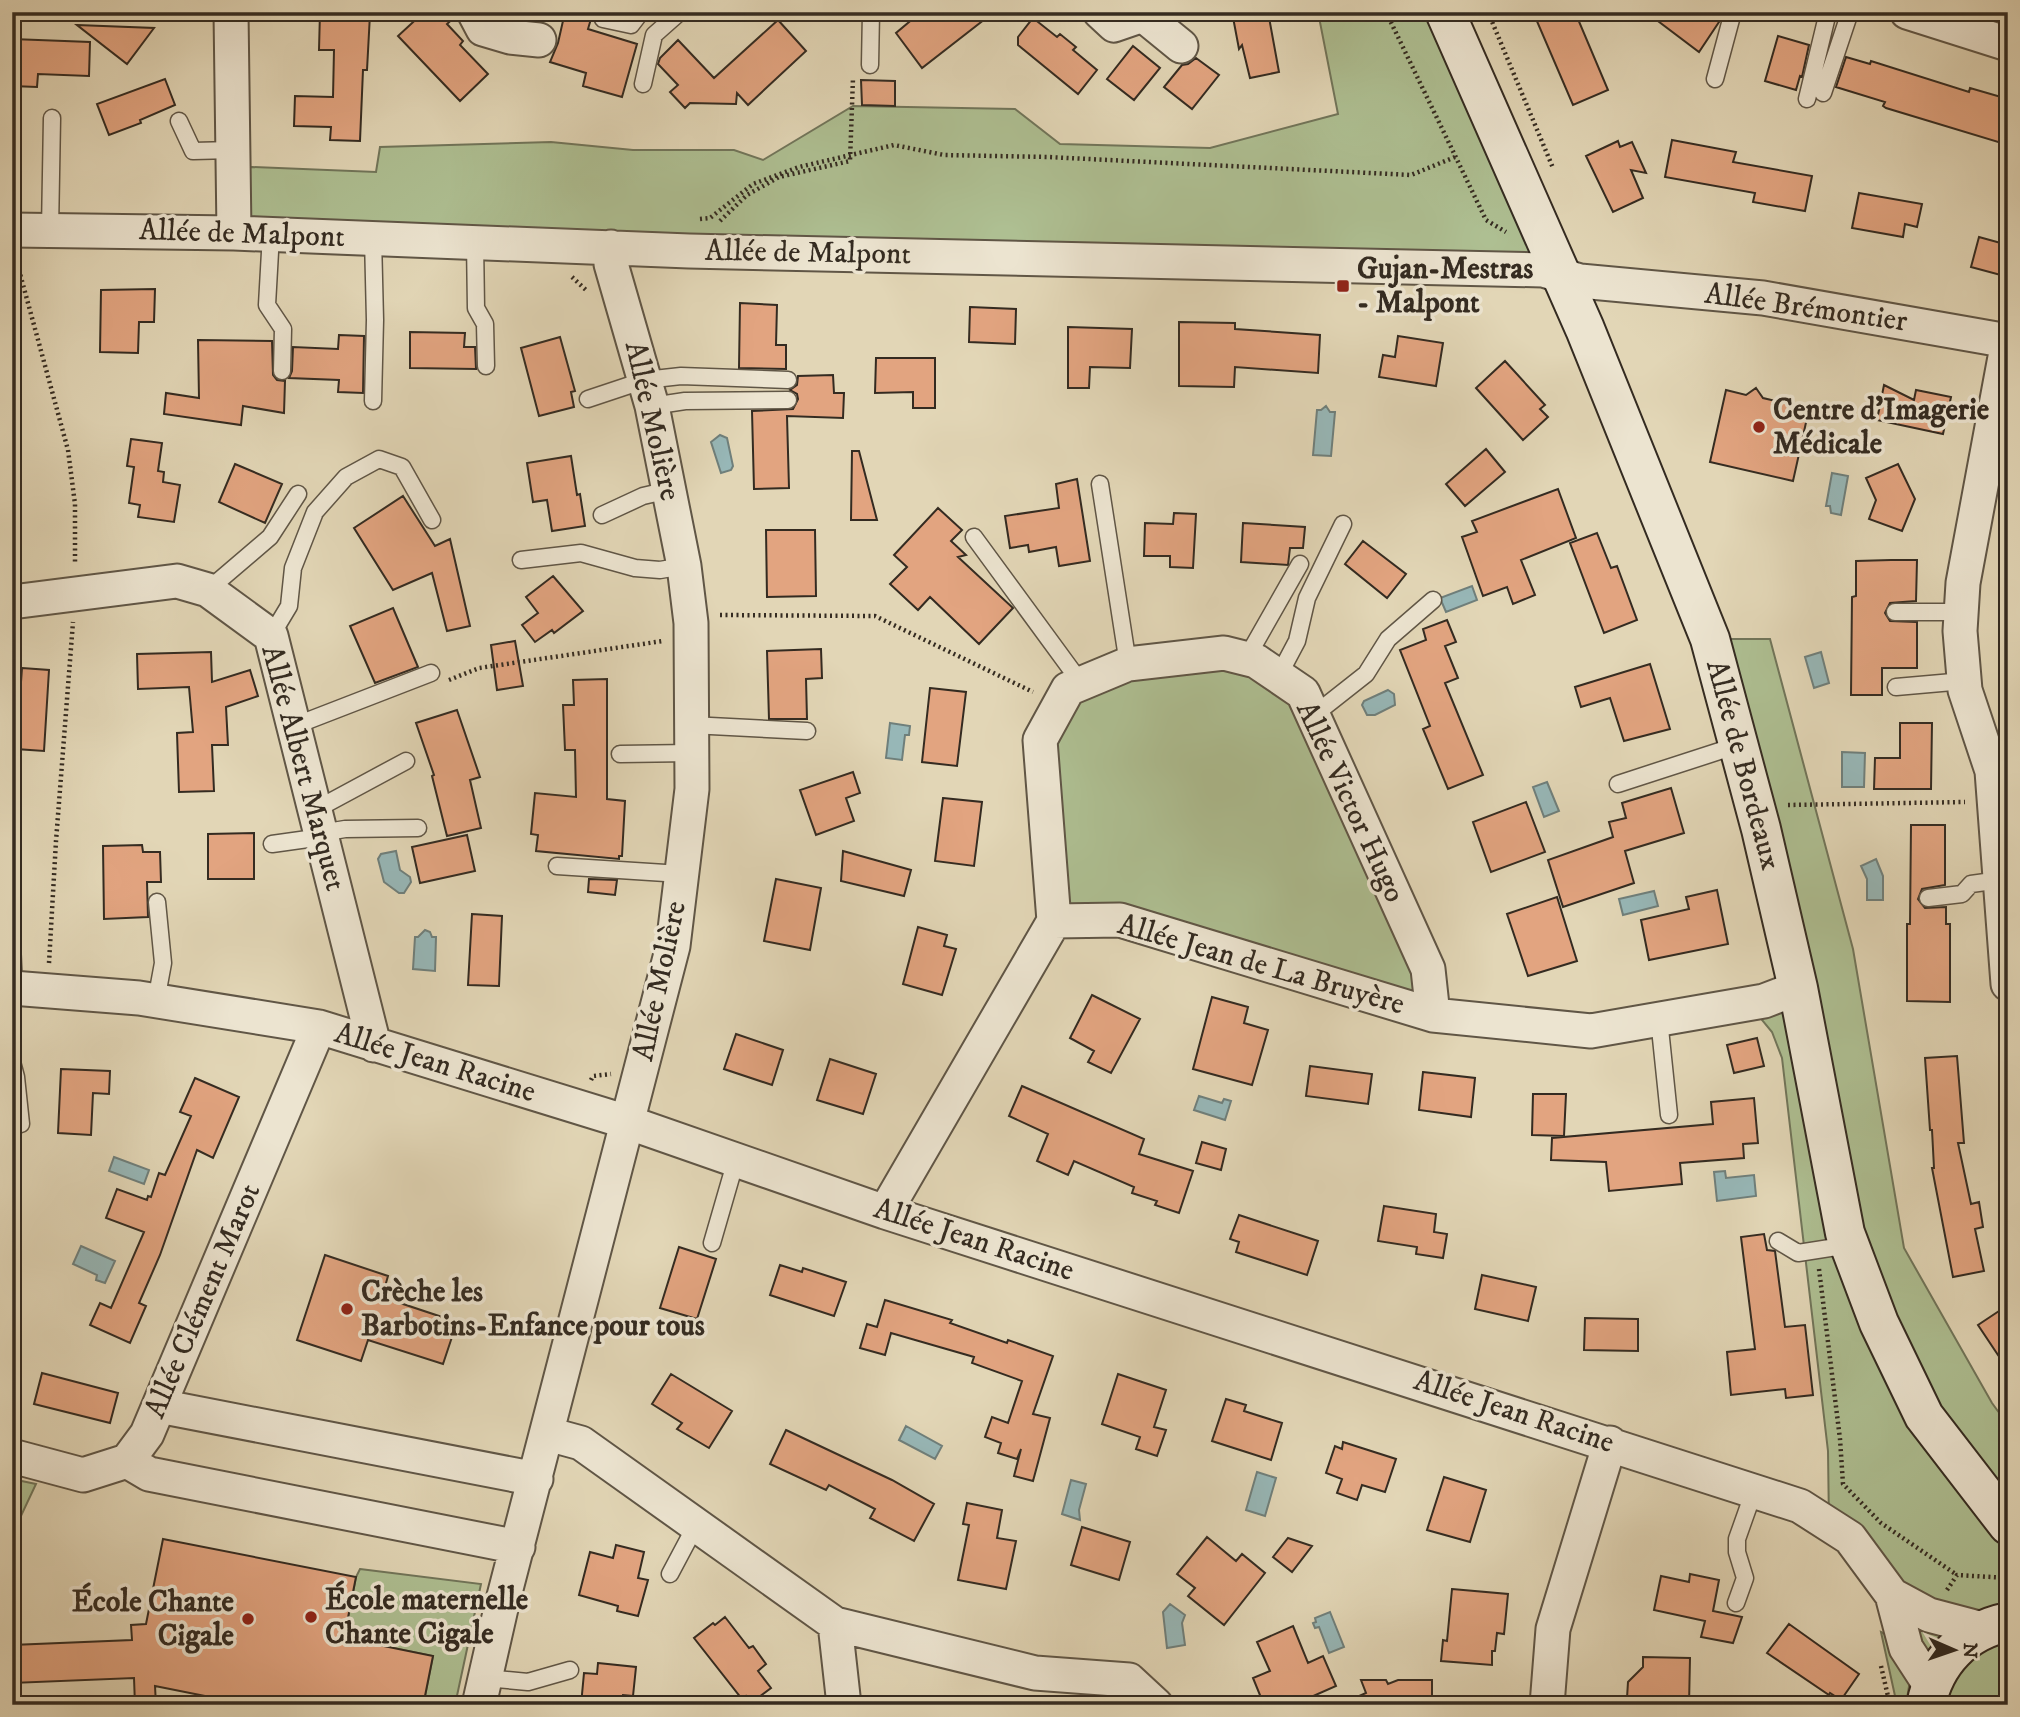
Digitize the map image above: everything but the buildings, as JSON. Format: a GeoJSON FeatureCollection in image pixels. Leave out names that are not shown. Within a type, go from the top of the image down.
{"type":"FeatureCollection","features":[{"type":"Feature","properties":{"kind":"main road","name":"Allée de Bordeaux"},"geometry":{"type":"LineString","coordinates":[[1444,12],[1585,329],[1710,639],[1798,988],[1845,1233],[1833,1247],[1879,1323],[1924,1416],[2007,1530]]}},
{"type":"Feature","properties":{"kind":"main road"},"geometry":{"type":"LineString","coordinates":[[1928,1695],[1941,1665],[1955,1648],[2001,1615]]}},
{"type":"Feature","properties":{"kind":"street"},"geometry":{"type":"LineString","coordinates":[[231,12],[233,233]]}},
{"type":"Feature","properties":{"kind":"street"},"geometry":{"type":"LineString","coordinates":[[474,12],[484,29],[510,37],[539,40]]}},
{"type":"Feature","properties":{"kind":"street"},"geometry":{"type":"LineString","coordinates":[[1100,12],[1114,25],[1143,15],[1181,46]]}},
{"type":"Feature","properties":{"kind":"street"},"geometry":{"type":"LineString","coordinates":[[1907,12],[2008,44]]}},
{"type":"Feature","properties":{"kind":"street","name":"Allée de Malpont"},"geometry":{"type":"LineString","coordinates":[[12,230],[271,234],[611,247],[693,235],[1543,270],[1580,281],[1603,283]]}},
{"type":"Feature","properties":{"kind":"street","name":"Allée Molière"},"geometry":{"type":"LineString","coordinates":[[482,1691],[673,946],[692,789],[691,622],[684,566],[648,393],[611,264],[611,247]]}},
{"type":"Feature","properties":{"kind":"street","name":"Allée Brémontier"},"geometry":{"type":"LineString","coordinates":[[1603,283],[1763,298],[2008,341]]}},
{"type":"Feature","properties":{"kind":"street"},"geometry":{"type":"LineString","coordinates":[[2008,341],[1991,464],[1963,583],[1960,631],[1965,690],[1998,781],[2000,880],[2008,984]]}},
{"type":"Feature","properties":{"kind":"street","name":"Allée Albert Marquet"},"geometry":{"type":"LineString","coordinates":[[12,602],[177,581],[208,590],[271,636],[374,1045]]}},
{"type":"Feature","properties":{"kind":"street","name":"Allée Victor Hugo"},"geometry":{"type":"LineString","coordinates":[[1054,921],[1040,740],[1068,689],[1128,664],[1224,653],[1256,662],[1279,675],[1303,694],[1428,969],[1433,1014]]}},
{"type":"Feature","properties":{"kind":"street","name":"Allée Jean de La Bruyère"},"geometry":{"type":"LineString","coordinates":[[1054,921],[1120,920],[1433,1014],[1591,1031],[1764,1001],[1798,988]]}},
{"type":"Feature","properties":{"kind":"street"},"geometry":{"type":"LineString","coordinates":[[886,1212],[1054,921]]}},
{"type":"Feature","properties":{"kind":"street","name":"Allée Jean Racine"},"geometry":{"type":"LineString","coordinates":[[13,988],[156,1001],[318,1027],[627,1122],[886,1212],[1800,1506],[1850,1538],[1892,1595],[1906,1648],[1928,1695]]}},
{"type":"Feature","properties":{"kind":"street","name":"Allée Clément Marot"},"geometry":{"type":"LineString","coordinates":[[127,1461],[147,1434],[318,1027]]}},
{"type":"Feature","properties":{"kind":"street"},"geometry":{"type":"LineString","coordinates":[[159,1406],[536,1479]]}},
{"type":"Feature","properties":{"kind":"street"},"geometry":{"type":"LineString","coordinates":[[548,1434],[581,1443],[835,1623],[1035,1673],[1129,1680],[1156,1705]]}},
{"type":"Feature","properties":{"kind":"street"},"geometry":{"type":"LineString","coordinates":[[1547,1705],[1553,1629],[1610,1443]]}},
{"type":"Feature","properties":{"kind":"street"},"geometry":{"type":"LineString","coordinates":[[12,1456],[83,1475],[127,1461],[149,1474],[518,1547]]}},
{"type":"Feature","properties":{"kind":"street","name":"Allée Jean Racine"},"geometry":{"type":"LineString","coordinates":[[1892,1595],[1929,1615],[2001,1615]]}},
{"type":"Feature","properties":{"kind":"street"},"geometry":{"type":"LineString","coordinates":[[835,1623],[844,1705]]}},
{"type":"Feature","properties":{"kind":"lane"},"geometry":{"type":"LineString","coordinates":[[603,19],[631,25],[641,12]]}},
{"type":"Feature","properties":{"kind":"lane"},"geometry":{"type":"LineString","coordinates":[[643,84],[654,35],[681,12]]}},
{"type":"Feature","properties":{"kind":"lane"},"geometry":{"type":"LineString","coordinates":[[870,65],[872,12]]}},
{"type":"Feature","properties":{"kind":"lane"},"geometry":{"type":"LineString","coordinates":[[1715,79],[1733,12]]}},
{"type":"Feature","properties":{"kind":"lane"},"geometry":{"type":"LineString","coordinates":[[1828,12],[1815,96],[1850,12]]}},
{"type":"Feature","properties":{"kind":"lane"},"geometry":{"type":"LineString","coordinates":[[50,230],[52,118]]}},
{"type":"Feature","properties":{"kind":"lane"},"geometry":{"type":"LineString","coordinates":[[179,121],[193,151],[233,150]]}},
{"type":"Feature","properties":{"kind":"lane"},"geometry":{"type":"LineString","coordinates":[[271,234],[267,304],[283,328],[282,371]]}},
{"type":"Feature","properties":{"kind":"lane"},"geometry":{"type":"LineString","coordinates":[[373,238],[373,401]]}},
{"type":"Feature","properties":{"kind":"lane"},"geometry":{"type":"LineString","coordinates":[[475,242],[476,308],[485,324],[486,366]]}},
{"type":"Feature","properties":{"kind":"lane"},"geometry":{"type":"LineString","coordinates":[[648,393],[681,376],[789,380]]}},
{"type":"Feature","properties":{"kind":"lane"},"geometry":{"type":"LineString","coordinates":[[588,399],[648,393],[685,401],[788,400]]}},
{"type":"Feature","properties":{"kind":"lane"},"geometry":{"type":"LineString","coordinates":[[271,636],[289,606],[293,568],[315,512],[346,477],[379,459],[402,467],[432,520]]}},
{"type":"Feature","properties":{"kind":"lane"},"geometry":{"type":"LineString","coordinates":[[1100,484],[1128,664]]}},
{"type":"Feature","properties":{"kind":"lane"},"geometry":{"type":"LineString","coordinates":[[602,515],[643,496],[669,490]]}},
{"type":"Feature","properties":{"kind":"lane"},"geometry":{"type":"LineString","coordinates":[[208,590],[270,537],[298,494]]}},
{"type":"Feature","properties":{"kind":"lane"},"geometry":{"type":"LineString","coordinates":[[1279,675],[1297,641],[1307,598],[1343,524]]}},
{"type":"Feature","properties":{"kind":"lane"},"geometry":{"type":"LineString","coordinates":[[974,537],[1082,683]]}},
{"type":"Feature","properties":{"kind":"lane"},"geometry":{"type":"LineString","coordinates":[[521,560],[581,552],[635,568],[660,570],[684,566]]}},
{"type":"Feature","properties":{"kind":"lane"},"geometry":{"type":"LineString","coordinates":[[1246,659],[1300,564]]}},
{"type":"Feature","properties":{"kind":"lane"},"geometry":{"type":"LineString","coordinates":[[1314,715],[1366,674],[1388,639],[1433,600]]}},
{"type":"Feature","properties":{"kind":"lane"},"geometry":{"type":"LineString","coordinates":[[1895,612],[1961,612]]}},
{"type":"Feature","properties":{"kind":"lane"},"geometry":{"type":"LineString","coordinates":[[294,726],[431,673]]}},
{"type":"Feature","properties":{"kind":"lane"},"geometry":{"type":"LineString","coordinates":[[1896,687],[1964,681]]}},
{"type":"Feature","properties":{"kind":"lane"},"geometry":{"type":"LineString","coordinates":[[620,754],[691,739],[807,731]]}},
{"type":"Feature","properties":{"kind":"lane"},"geometry":{"type":"LineString","coordinates":[[1618,784],[1738,746]]}},
{"type":"Feature","properties":{"kind":"lane"},"geometry":{"type":"LineString","coordinates":[[272,844],[319,827],[406,761]]}},
{"type":"Feature","properties":{"kind":"lane"},"geometry":{"type":"LineString","coordinates":[[319,827],[418,828]]}},
{"type":"Feature","properties":{"kind":"lane"},"geometry":{"type":"LineString","coordinates":[[557,866],[681,874]]}},
{"type":"Feature","properties":{"kind":"lane"},"geometry":{"type":"LineString","coordinates":[[1928,898],[1962,894],[1971,884],[2000,880]]}},
{"type":"Feature","properties":{"kind":"lane"},"geometry":{"type":"LineString","coordinates":[[156,1001],[163,963],[157,902]]}},
{"type":"Feature","properties":{"kind":"lane"},"geometry":{"type":"LineString","coordinates":[[12,943],[13,988]]}},
{"type":"Feature","properties":{"kind":"lane"},"geometry":{"type":"LineString","coordinates":[[1659,1019],[1669,1115]]}},
{"type":"Feature","properties":{"kind":"lane"},"geometry":{"type":"LineString","coordinates":[[12,1062],[21,1124]]}},
{"type":"Feature","properties":{"kind":"lane"},"geometry":{"type":"LineString","coordinates":[[712,1243],[736,1160]]}},
{"type":"Feature","properties":{"kind":"lane"},"geometry":{"type":"LineString","coordinates":[[1778,1241],[1798,1253],[1833,1247]]}},
{"type":"Feature","properties":{"kind":"lane"},"geometry":{"type":"LineString","coordinates":[[1736,1604],[1745,1578],[1737,1552],[1737,1539],[1754,1491]]}},
{"type":"Feature","properties":{"kind":"lane"},"geometry":{"type":"LineString","coordinates":[[670,1574],[696,1525]]}},
{"type":"Feature","properties":{"kind":"lane"},"geometry":{"type":"LineString","coordinates":[[482,1691],[569,1670]]}},
{"type":"Feature","properties":{"kind":"path"},"geometry":{"type":"LineString","coordinates":[[1488,12],[1557,178]]}},
{"type":"Feature","properties":{"kind":"path"},"geometry":{"type":"LineString","coordinates":[[693,235],[747,195],[779,177],[850,161],[853,66]]}},
{"type":"Feature","properties":{"kind":"path"},"geometry":{"type":"LineString","coordinates":[[693,235],[753,184],[799,167],[894,145],[944,155],[1062,157],[1410,175],[1455,157]]}},
{"type":"Feature","properties":{"kind":"path"},"geometry":{"type":"LineString","coordinates":[[567,246],[568,274],[591,295]]}},
{"type":"Feature","properties":{"kind":"path"},"geometry":{"type":"LineString","coordinates":[[1754,805],[1998,781]]}},
{"type":"Feature","properties":{"kind":"path"},"geometry":{"type":"LineString","coordinates":[[582,1108],[593,1076],[610,1074],[619,1066]]}},
{"type":"Feature","properties":{"kind":"path"},"geometry":{"type":"LineString","coordinates":[[1833,1247],[1843,1484],[1881,1523],[1957,1575]]}},
{"type":"Feature","properties":{"kind":"path"},"geometry":{"type":"LineString","coordinates":[[1879,1659],[1890,1705]]}},
{"type":"Feature","properties":{"kind":"green space"},"geometry":{"type":"Polygon","coordinates":[[[1318,12],[1445,12],[1560,275],[234,233],[233,169],[252,167],[376,172],[380,147],[551,142],[633,150],[734,150],[763,160],[853,106],[1015,109],[1060,144],[1210,148],[1338,114],[1318,12]]]}},
{"type":"Feature","properties":{"kind":"green space"},"geometry":{"type":"Polygon","coordinates":[[[1710,639],[1770,639],[1853,949],[1904,1248],[1992,1403],[2008,1425],[2008,1589],[2005,1622],[1930,1685],[1829,1525],[1828,1451],[1782,1058],[1772,1032],[1762,1020],[1764,1001],[1798,988],[1710,639]]]}},
{"type":"Feature","properties":{"kind":"green space"},"geometry":{"type":"Polygon","coordinates":[[[1224,653],[1303,693],[1433,1015],[1054,921],[1040,740],[1068,689],[1224,653]]]}},
{"type":"Feature","properties":{"kind":"green space"},"geometry":{"type":"Polygon","coordinates":[[[12,1479],[36,1484],[12,1535],[12,1479]]]}},
{"type":"Feature","properties":{"kind":"green space"},"geometry":{"type":"Polygon","coordinates":[[[360,1569],[481,1584],[455,1705],[407,1705],[408,1698],[424,1701],[433,1656],[344,1638],[360,1569]]]}},
{"type":"Feature","properties":{"kind":"green space"},"geometry":{"type":"Polygon","coordinates":[[[1881,1632],[1889,1636],[1911,1674],[1906,1705],[1897,1705],[1881,1632]]]}},
{"type":"Feature","properties":{"kind":"green space"},"geometry":{"type":"Polygon","coordinates":[[[2008,1639],[2008,1705],[1942,1705],[1964,1661],[2008,1639]]]}},
{"type":"Feature","properties":{"kind":"water"},"geometry":{"type":"Polygon","coordinates":[[[1326,406],[1330,412],[1335,412],[1331,456],[1313,455],[1317,410],[1326,406]]]}},
{"type":"Feature","properties":{"kind":"water"},"geometry":{"type":"Polygon","coordinates":[[[720,435],[727,438],[733,466],[731,470],[721,473],[711,442],[720,435]]]}},
{"type":"Feature","properties":{"kind":"water"},"geometry":{"type":"Polygon","coordinates":[[[1832,473],[1848,476],[1841,515],[1831,513],[1830,506],[1826,506],[1832,473]]]}},
{"type":"Feature","properties":{"kind":"water"},"geometry":{"type":"Polygon","coordinates":[[[1472,586],[1477,600],[1446,612],[1440,598],[1472,586]]]}},
{"type":"Feature","properties":{"kind":"water"},"geometry":{"type":"Polygon","coordinates":[[[1821,652],[1829,683],[1814,688],[1805,657],[1821,652]]]}},
{"type":"Feature","properties":{"kind":"water"},"geometry":{"type":"Polygon","coordinates":[[[1388,690],[1394,694],[1395,705],[1375,715],[1367,715],[1362,705],[1364,701],[1388,690]]]}},
{"type":"Feature","properties":{"kind":"water"},"geometry":{"type":"Polygon","coordinates":[[[890,723],[910,726],[909,735],[905,735],[902,760],[886,758],[890,723]]]}},
{"type":"Feature","properties":{"kind":"water"},"geometry":{"type":"Polygon","coordinates":[[[1842,752],[1865,753],[1864,787],[1842,787],[1842,752]]]}},
{"type":"Feature","properties":{"kind":"water"},"geometry":{"type":"Polygon","coordinates":[[[1547,782],[1559,811],[1544,817],[1533,787],[1547,782]]]}},
{"type":"Feature","properties":{"kind":"water"},"geometry":{"type":"Polygon","coordinates":[[[396,851],[400,870],[410,877],[411,882],[404,893],[399,893],[384,882],[378,859],[381,854],[396,851]]]}},
{"type":"Feature","properties":{"kind":"water"},"geometry":{"type":"Polygon","coordinates":[[[1876,859],[1883,876],[1883,900],[1867,900],[1867,879],[1861,866],[1876,859]]]}},
{"type":"Feature","properties":{"kind":"water"},"geometry":{"type":"Polygon","coordinates":[[[1654,891],[1658,906],[1623,915],[1619,899],[1654,891]]]}},
{"type":"Feature","properties":{"kind":"water"},"geometry":{"type":"Polygon","coordinates":[[[425,930],[430,932],[432,937],[436,937],[435,971],[413,969],[415,937],[425,930]]]}},
{"type":"Feature","properties":{"kind":"water"},"geometry":{"type":"Polygon","coordinates":[[[1199,1096],[1222,1103],[1224,1099],[1231,1101],[1225,1120],[1194,1110],[1199,1096]]]}},
{"type":"Feature","properties":{"kind":"water"},"geometry":{"type":"Polygon","coordinates":[[[114,1157],[149,1170],[144,1184],[109,1171],[114,1157]]]}},
{"type":"Feature","properties":{"kind":"water"},"geometry":{"type":"Polygon","coordinates":[[[1725,1171],[1726,1178],[1754,1175],[1756,1196],[1717,1201],[1714,1172],[1725,1171]]]}},
{"type":"Feature","properties":{"kind":"water"},"geometry":{"type":"Polygon","coordinates":[[[81,1246],[115,1261],[105,1283],[96,1280],[97,1275],[73,1264],[81,1246]]]}},
{"type":"Feature","properties":{"kind":"water"},"geometry":{"type":"Polygon","coordinates":[[[906,1426],[942,1446],[935,1459],[899,1440],[906,1426]]]}},
{"type":"Feature","properties":{"kind":"water"},"geometry":{"type":"Polygon","coordinates":[[[1257,1472],[1276,1478],[1265,1516],[1246,1510],[1257,1472]]]}},
{"type":"Feature","properties":{"kind":"water"},"geometry":{"type":"Polygon","coordinates":[[[1071,1480],[1086,1484],[1079,1510],[1080,1520],[1062,1514],[1071,1480]]]}},
{"type":"Feature","properties":{"kind":"water"},"geometry":{"type":"Polygon","coordinates":[[[1170,1604],[1185,1615],[1182,1623],[1185,1645],[1167,1648],[1163,1612],[1170,1604]]]}},
{"type":"Feature","properties":{"kind":"water"},"geometry":{"type":"Polygon","coordinates":[[[1330,1612],[1344,1647],[1329,1653],[1319,1627],[1315,1628],[1313,1623],[1316,1622],[1315,1618],[1330,1612]]]}},
{"type":"Feature","properties":{"kind":"place","name":"Gujan-Mestras - Malpont"},"geometry":{"type":"Point","coordinates":[1343,286]}},
{"type":"Feature","properties":{"kind":"place","name":"Centre d'Imagerie Médicale"},"geometry":{"type":"Point","coordinates":[1759,427]}},
{"type":"Feature","properties":{"kind":"place","name":"Crèche les Barbotins-Enfance pour tous"},"geometry":{"type":"Point","coordinates":[347,1309]}},
{"type":"Feature","properties":{"kind":"place","name":"École maternelle Chante Cigale"},"geometry":{"type":"Point","coordinates":[311,1617]}},
{"type":"Feature","properties":{"kind":"place","name":"École Chante Cigale"},"geometry":{"type":"Point","coordinates":[248,1619]}}]}
